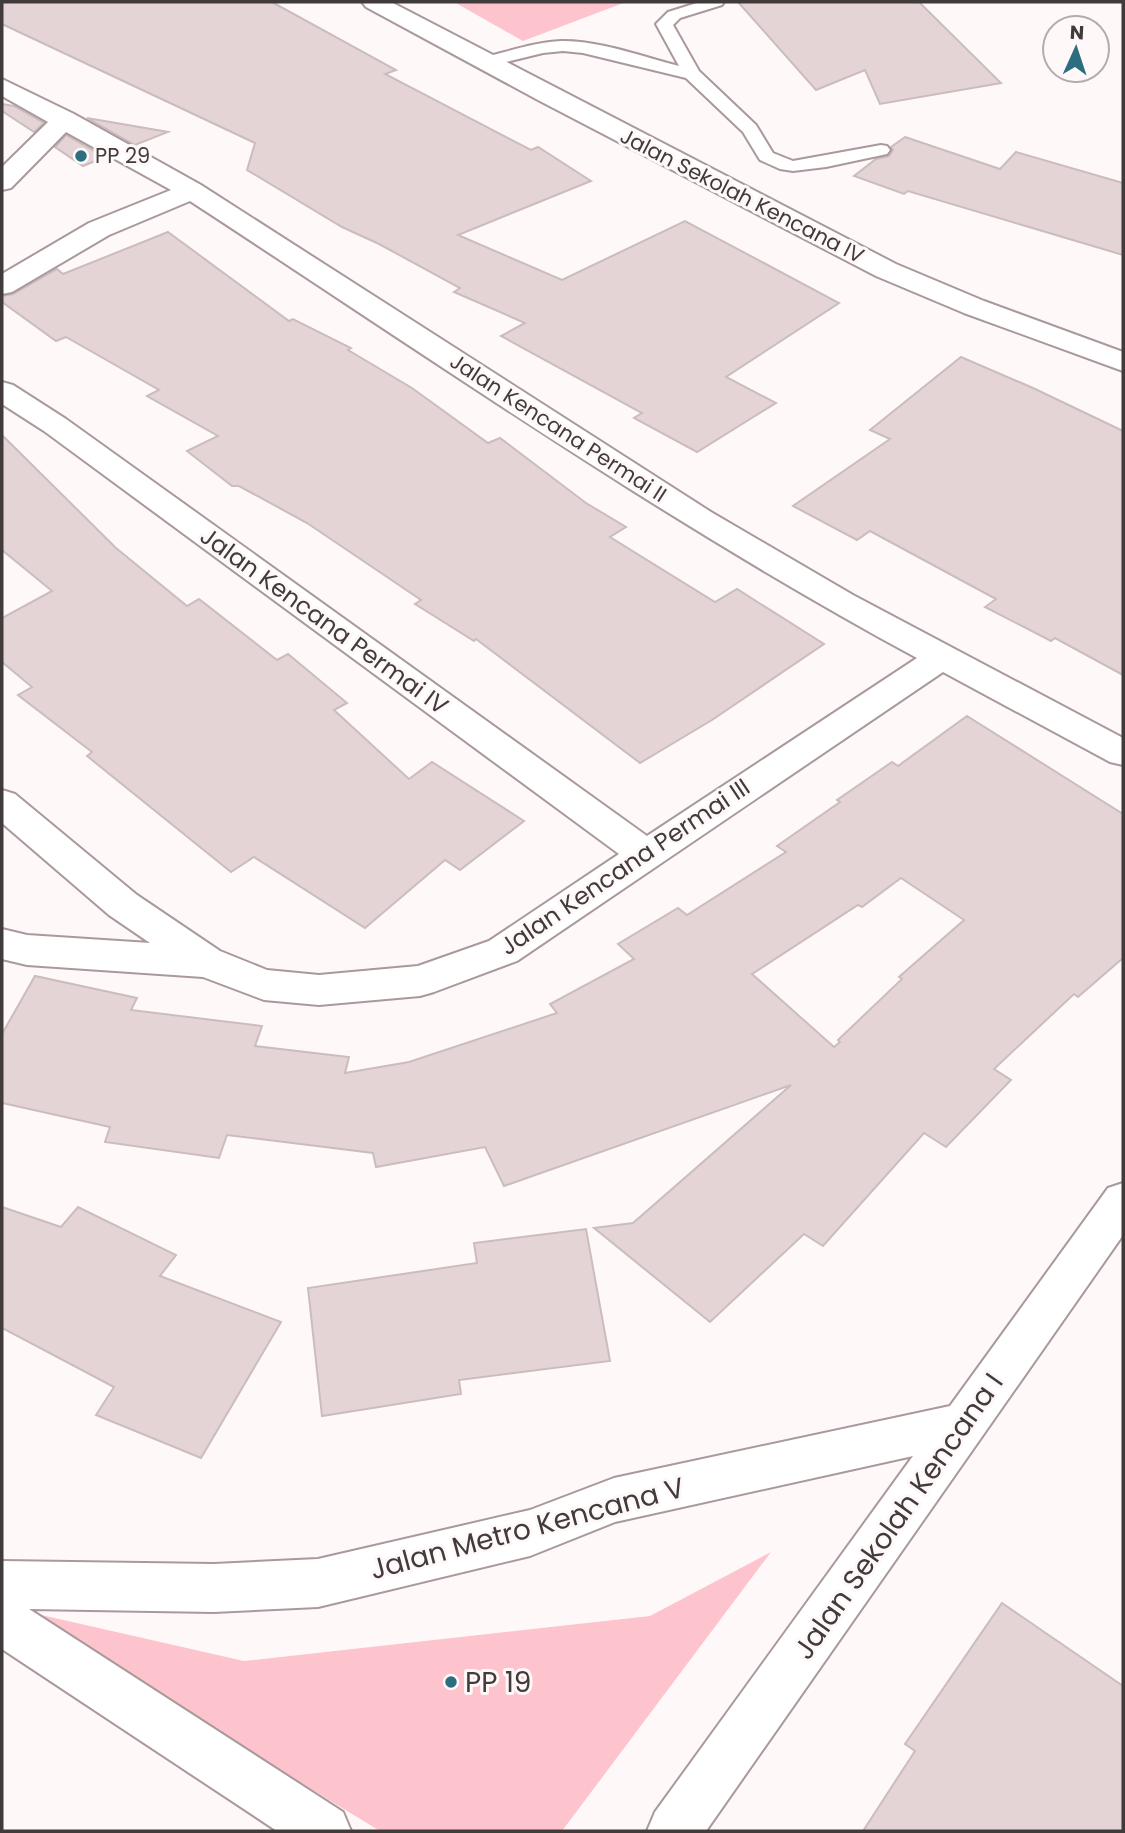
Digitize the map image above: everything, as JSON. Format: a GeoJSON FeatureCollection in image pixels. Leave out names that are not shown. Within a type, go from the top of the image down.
{"type":"FeatureCollection","features":[{"type":"Feature","properties":{"kind":"street","name":"Jalan Sekolah Kencana IV"},"geometry":{"type":"LineString","coordinates":[[374,2],[886,270],[974,307],[1123,362]]}},
{"type":"Feature","properties":{"kind":"street","name":"Jalan Kencana Permai II"},"geometry":{"type":"LineString","coordinates":[[2,86],[191,191],[700,519],[841,603],[1123,753]]}},
{"type":"Feature","properties":{"kind":"street"},"geometry":{"type":"LineString","coordinates":[[2,182],[65,119]]}},
{"type":"Feature","properties":{"kind":"street"},"geometry":{"type":"LineString","coordinates":[[2,286],[99,229],[191,191]]}},
{"type":"Feature","properties":{"kind":"street","name":"Jalan Kencana Permai IV"},"geometry":{"type":"LineString","coordinates":[[2,391],[55,425],[645,855]]}},
{"type":"Feature","properties":{"kind":"street","name":"Jalan Kencana Permai III"},"geometry":{"type":"LineString","coordinates":[[2,803],[123,905],[206,962],[264,985],[319,990],[420,981],[503,951],[940,658]]}},
{"type":"Feature","properties":{"kind":"street"},"geometry":{"type":"LineString","coordinates":[[2,944],[27,950],[206,962]]}},
{"type":"Feature","properties":{"kind":"street","name":"Jalan Sekolah Kencana I"},"geometry":{"type":"LineString","coordinates":[[674,1831],[1123,1201]]}},
{"type":"Feature","properties":{"kind":"street","name":"Jalan Metro Kencana V"},"geometry":{"type":"LineString","coordinates":[[2,1585],[215,1588],[318,1583],[530,1533],[614,1500],[963,1424]]}},
{"type":"Feature","properties":{"kind":"street"},"geometry":{"type":"LineString","coordinates":[[2,1620],[324,1831]]}},
{"type":"Feature","properties":{"kind":"lane"},"geometry":{"type":"LineString","coordinates":[[716,2],[674,15],[664,24],[692,74],[750,129],[766,156],[780,164],[793,166],[881,150]]}},
{"type":"Feature","properties":{"kind":"lane"},"geometry":{"type":"LineString","coordinates":[[486,62],[543,48],[563,46],[583,48],[692,74]]}},
{"type":"Feature","properties":{"kind":"shaded area"},"geometry":{"type":"Polygon","coordinates":[[[454,2],[626,2],[523,41],[454,2]]]}},
{"type":"Feature","properties":{"kind":"shaded area"},"geometry":{"type":"Polygon","coordinates":[[[771,1552],[562,1831],[380,1831],[15,1609],[244,1661],[650,1616],[771,1552]]]}},
{"type":"Feature","properties":{"kind":"building"},"geometry":{"type":"Polygon","coordinates":[[[2,2],[272,2],[396,70],[385,74],[531,150],[538,147],[591,181],[458,235],[562,280],[685,221],[839,303],[726,377],[776,403],[697,452],[634,418],[642,413],[501,336],[525,323],[454,292],[460,288],[342,227],[247,170],[255,143],[2,24],[2,2]]]}},
{"type":"Feature","properties":{"kind":"building"},"geometry":{"type":"Polygon","coordinates":[[[738,2],[919,2],[1001,83],[880,104],[865,70],[816,90],[738,2]]]}},
{"type":"Feature","properties":{"kind":"building"},"geometry":{"type":"Polygon","coordinates":[[[2,104],[14,106],[44,123],[34,132],[2,111],[2,104]]]}},
{"type":"Feature","properties":{"kind":"building"},"geometry":{"type":"Polygon","coordinates":[[[87,118],[168,132],[135,145],[87,118]]]}},
{"type":"Feature","properties":{"kind":"building"},"geometry":{"type":"Polygon","coordinates":[[[66,135],[105,157],[83,166],[55,147],[66,135]]]}},
{"type":"Feature","properties":{"kind":"building"},"geometry":{"type":"Polygon","coordinates":[[[905,137],[1000,169],[1016,152],[1123,183],[1123,255],[908,191],[904,194],[854,176],[876,159],[889,156],[893,150],[891,147],[905,137]]]}},
{"type":"Feature","properties":{"kind":"building"},"geometry":{"type":"Polygon","coordinates":[[[168,232],[289,321],[293,319],[351,348],[348,350],[412,388],[488,443],[500,438],[586,503],[626,527],[610,537],[715,602],[737,589],[824,644],[712,720],[640,763],[476,639],[474,641],[415,604],[421,600],[307,523],[239,486],[232,486],[187,451],[218,436],[147,396],[159,390],[66,337],[56,341],[2,302],[2,296],[13,294],[57,269],[63,274],[168,232]]]}},
{"type":"Feature","properties":{"kind":"building"},"geometry":{"type":"Polygon","coordinates":[[[961,357],[1123,431],[1123,675],[1055,638],[1051,641],[985,607],[996,599],[870,531],[857,540],[793,506],[890,439],[870,430],[961,357]]]}},
{"type":"Feature","properties":{"kind":"building"},"geometry":{"type":"Polygon","coordinates":[[[2,435],[116,548],[187,606],[199,599],[277,660],[288,654],[347,703],[334,710],[409,779],[432,762],[524,821],[460,870],[445,860],[365,928],[254,857],[231,872],[87,756],[92,752],[18,695],[32,687],[2,662],[2,618],[52,591],[2,550],[2,435]]]}},
{"type":"Feature","properties":{"kind":"building"},"geometry":{"type":"Polygon","coordinates":[[[967,716],[1123,814],[1123,958],[1078,997],[1074,994],[994,1069],[1011,1080],[946,1147],[924,1133],[823,1246],[804,1234],[710,1322],[594,1228],[633,1223],[791,1085],[504,1186],[485,1147],[376,1167],[373,1153],[227,1135],[219,1158],[105,1142],[110,1127],[2,1103],[2,1034],[35,976],[137,998],[131,1010],[262,1026],[255,1046],[349,1057],[345,1073],[409,1062],[557,1013],[550,1004],[634,959],[618,944],[678,908],[687,915],[786,852],[777,846],[840,802],[837,800],[892,762],[898,766],[967,716]],[[901,878],[862,907],[858,905],[752,974],[834,1047],[840,1042],[838,1040],[902,979],[899,977],[964,920],[901,878]]]}},
{"type":"Feature","properties":{"kind":"building"},"geometry":{"type":"Polygon","coordinates":[[[2,1207],[61,1227],[78,1207],[176,1255],[160,1276],[281,1322],[201,1458],[96,1415],[114,1387],[2,1328],[2,1207]]]}},
{"type":"Feature","properties":{"kind":"building"},"geometry":{"type":"Polygon","coordinates":[[[586,1229],[610,1361],[459,1380],[461,1394],[322,1416],[308,1288],[477,1263],[474,1243],[586,1229]]]}},
{"type":"Feature","properties":{"kind":"building"},"geometry":{"type":"Polygon","coordinates":[[[1002,1603],[1123,1686],[1123,1831],[863,1831],[915,1751],[905,1744],[1002,1603]]]}},
{"type":"Feature","properties":{"kind":"place","name":"PP 29"},"geometry":{"type":"Point","coordinates":[81,156]}},
{"type":"Feature","properties":{"kind":"place","name":"PP 19"},"geometry":{"type":"Point","coordinates":[451,1682]}}]}
